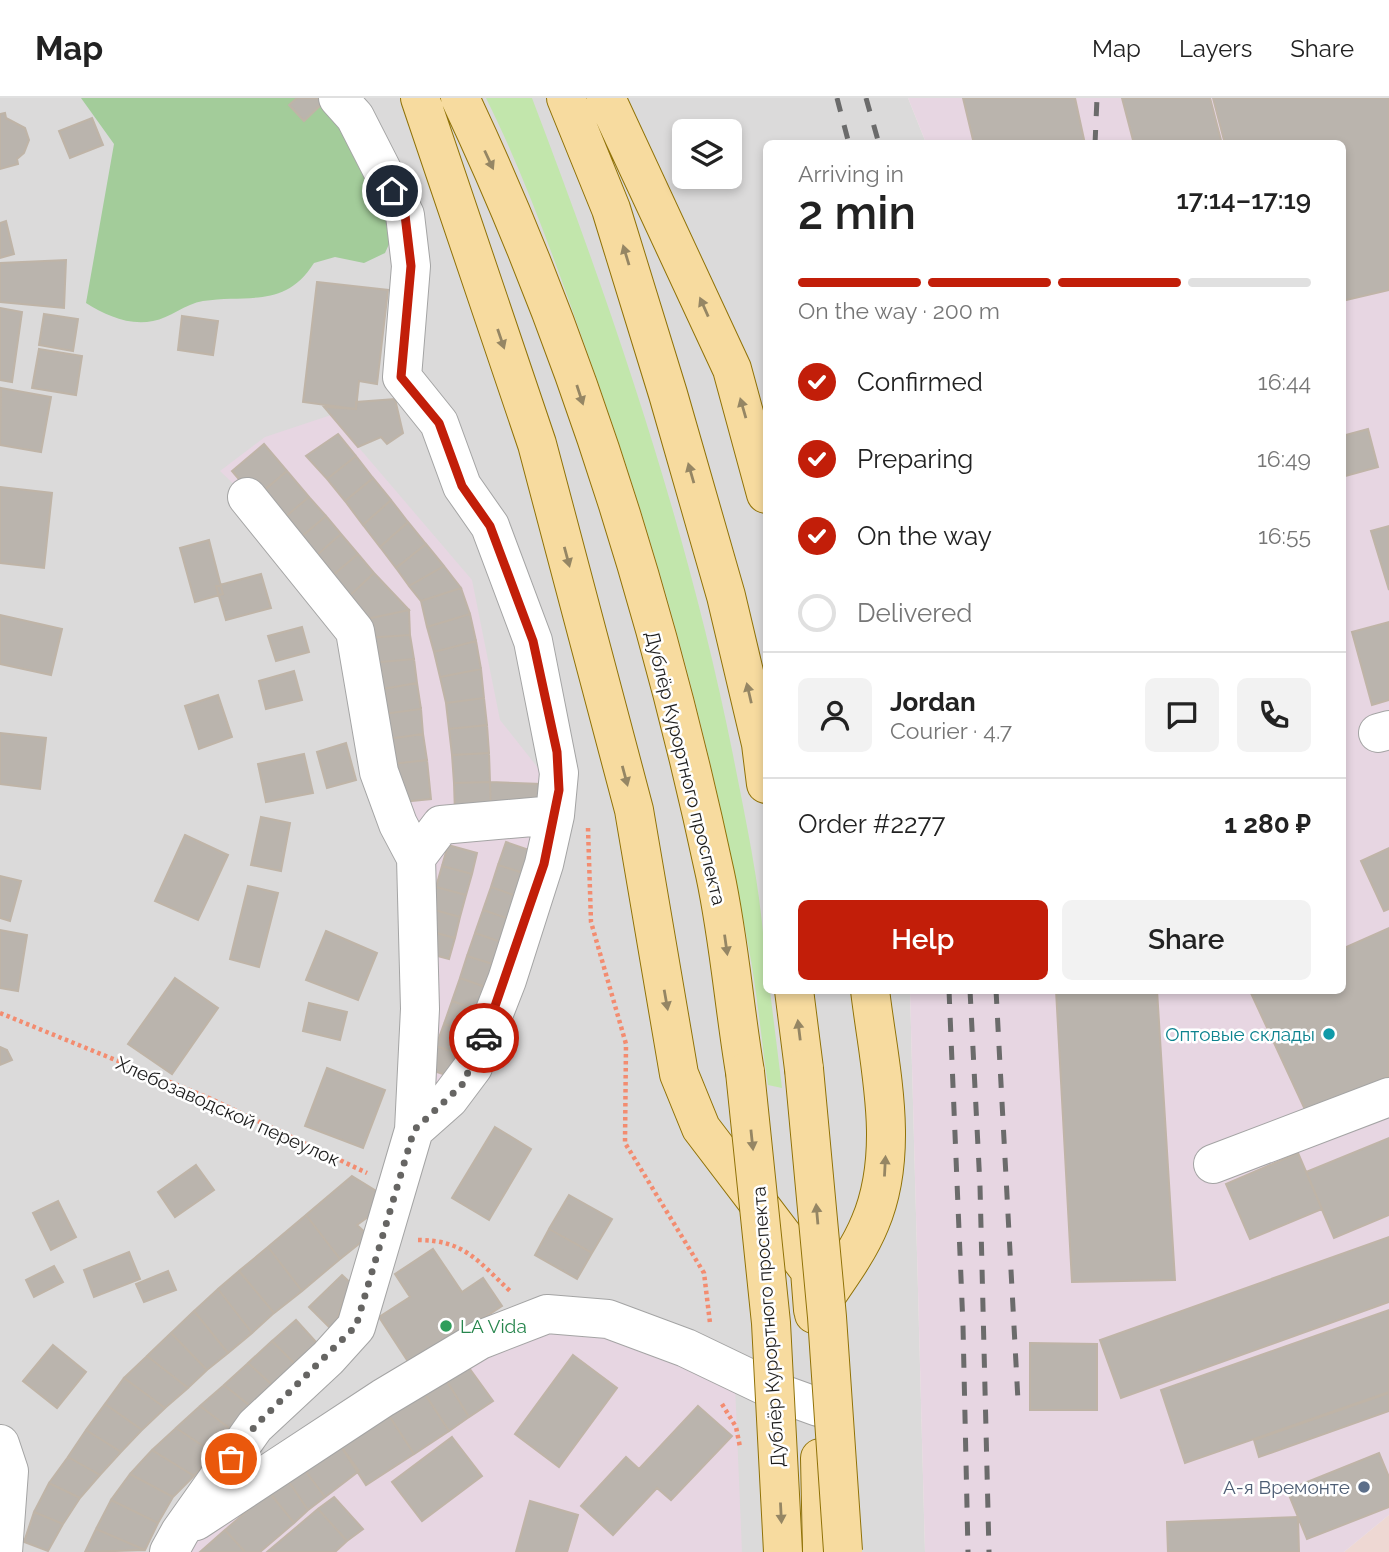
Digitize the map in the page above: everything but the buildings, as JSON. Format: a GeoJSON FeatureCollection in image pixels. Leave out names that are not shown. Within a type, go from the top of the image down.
{"type":"FeatureCollection","features":[{"type":"Feature","properties":{"kind":"main road"},"geometry":{"type":"LineString","coordinates":[[420,98],[548,483],[634,810],[679,1074],[701,1128],[810,1271],[818,1407],[822,1552]]}},
{"type":"Feature","properties":{"kind":"main road","name":"Дублёр Курортного проспекта"},"geometry":{"type":"LineString","coordinates":[[460,98],[507,197],[556,322],[614,494],[676,707],[716,876],[745,1072],[772,1323],[783,1552]]}},
{"type":"Feature","properties":{"kind":"main road"},"geometry":{"type":"LineString","coordinates":[[566,98],[611,209],[668,394],[726,596],[763,760]]}},
{"type":"Feature","properties":{"kind":"main road"},"geometry":{"type":"LineString","coordinates":[[607,98],[732,369],[763,483]]}},
{"type":"Feature","properties":{"kind":"main road"},"geometry":{"type":"LineString","coordinates":[[795,994],[827,1317],[843,1552]]}},
{"type":"Feature","properties":{"kind":"main road"},"geometry":{"type":"LineString","coordinates":[[814,1314],[870,1225],[884,1180],[887,1134],[870,994]]}},
{"type":"Feature","properties":{"kind":"street"},"geometry":{"type":"LineString","coordinates":[[338,98],[355,117],[405,215],[411,266],[401,377],[439,423],[462,486],[490,526],[533,641],[557,752],[557,803],[544,864],[515,954],[473,1067],[449,1099],[414,1130]]}},
{"type":"Feature","properties":{"kind":"street"},"geometry":{"type":"LineString","coordinates":[[174,1542],[255,1426],[356,1326],[387,1233],[414,1130],[420,1009],[416,858],[398,824],[379,772],[355,631],[247,497]]}},
{"type":"Feature","properties":{"kind":"street"},"geometry":{"type":"LineString","coordinates":[[416,858],[441,825],[557,803]]}},
{"type":"Feature","properties":{"kind":"street"},"geometry":{"type":"LineString","coordinates":[[1213,1164],[1389,1097]]}},
{"type":"Feature","properties":{"kind":"street"},"geometry":{"type":"LineString","coordinates":[[174,1542],[383,1398],[480,1340],[547,1314],[581,1314],[608,1319],[715,1378],[818,1407]]}},
{"type":"Feature","properties":{"kind":"street"},"geometry":{"type":"LineString","coordinates":[[0,1444],[9,1471],[2,1552]]}},
{"type":"Feature","properties":{"kind":"path"},"geometry":{"type":"LineString","coordinates":[[557,803],[591,831],[591,922],[626,1044],[625,1143],[704,1273],[715,1378],[736,1427],[743,1458]]}},
{"type":"Feature","properties":{"kind":"path","name":"Хлебозаводской переулок"},"geometry":{"type":"LineString","coordinates":[[0,1013],[209,1098],[399,1189]]}},
{"type":"Feature","properties":{"kind":"path"},"geometry":{"type":"LineString","coordinates":[[387,1233],[406,1239],[439,1239],[458,1245],[537,1317]]}},
{"type":"Feature","properties":{"kind":"shaded area"},"geometry":{"type":"Polygon","coordinates":[[[0,98],[908,98],[925,140],[763,140],[763,994],[910,994],[925,1552],[0,1552],[0,98]]]}},
{"type":"Feature","properties":{"kind":"shaded area"},"geometry":{"type":"Polygon","coordinates":[[[908,98],[1389,98],[1389,1515],[1344,1552],[925,1552],[910,994],[1346,994],[1346,140],[925,140],[908,98]]]}},
{"type":"Feature","properties":{"kind":"shaded area"},"geometry":{"type":"Polygon","coordinates":[[[331,415],[472,580],[500,720],[550,783],[468,1094],[423,1077],[400,813],[363,642],[247,497],[220,471],[265,437],[331,415]]]}},
{"type":"Feature","properties":{"kind":"shaded area"},"geometry":{"type":"Polygon","coordinates":[[[604,1323],[735,1385],[742,1552],[178,1552],[481,1345],[604,1323]]]}},
{"type":"Feature","properties":{"kind":"shaded area"},"geometry":{"type":"Polygon","coordinates":[[[1389,1515],[1389,1552],[1344,1552],[1389,1515]]]}},
{"type":"Feature","properties":{"kind":"green space"},"geometry":{"type":"Polygon","coordinates":[[[81,98],[321,98],[344,121],[394,233],[385,253],[364,263],[335,257],[314,263],[303,278],[278,293],[264,297],[203,301],[153,321],[126,321],[101,312],[86,303],[114,144],[81,98]]]}},
{"type":"Feature","properties":{"kind":"green space"},"geometry":{"type":"Polygon","coordinates":[[[486,98],[532,98],[620,341],[671,505],[715,671],[733,755],[760,902],[763,994],[770,994],[782,1088],[768,1085],[751,961],[733,867],[679,640],[610,416],[551,250],[514,158],[486,98]]]}},
{"type":"Feature","properties":{"kind":"railway"},"geometry":{"type":"LineString","coordinates":[[837,98],[848,140]]}},
{"type":"Feature","properties":{"kind":"railway"},"geometry":{"type":"LineString","coordinates":[[866,98],[878,140]]}},
{"type":"Feature","properties":{"kind":"railway"},"geometry":{"type":"LineString","coordinates":[[1095,140],[1097,98]]}},
{"type":"Feature","properties":{"kind":"railway"},"geometry":{"type":"LineString","coordinates":[[949,994],[963,1326],[968,1552]]}},
{"type":"Feature","properties":{"kind":"railway"},"geometry":{"type":"LineString","coordinates":[[970,994],[980,1186],[989,1552]]}},
{"type":"Feature","properties":{"kind":"railway"},"geometry":{"type":"LineString","coordinates":[[996,994],[1018,1401]]}},
{"type":"Feature","properties":{"kind":"way so far"},"geometry":{"type":"LineString","coordinates":[[231,1459],[255,1426],[328,1358],[356,1326],[365,1307],[414,1130],[462,1085],[473,1067],[484,1038]]}},
{"type":"Feature","properties":{"kind":"place","name":"Оптовые склады"},"geometry":{"type":"Point","coordinates":[1329,1034]}},
{"type":"Feature","properties":{"kind":"place","name":"LA Vida"},"geometry":{"type":"Point","coordinates":[446,1326]}},
{"type":"Feature","properties":{"kind":"place","name":"А-я Времонте"},"geometry":{"type":"Point","coordinates":[1364,1487]}},
{"type":"Feature","properties":{"kind":"route"},"geometry":{"type":"LineString","coordinates":[[392,191],[405,215],[411,266],[401,377],[439,423],[462,486],[490,526],[533,641],[557,752],[559,790],[544,864],[507,980],[484,1038]]}}]}
